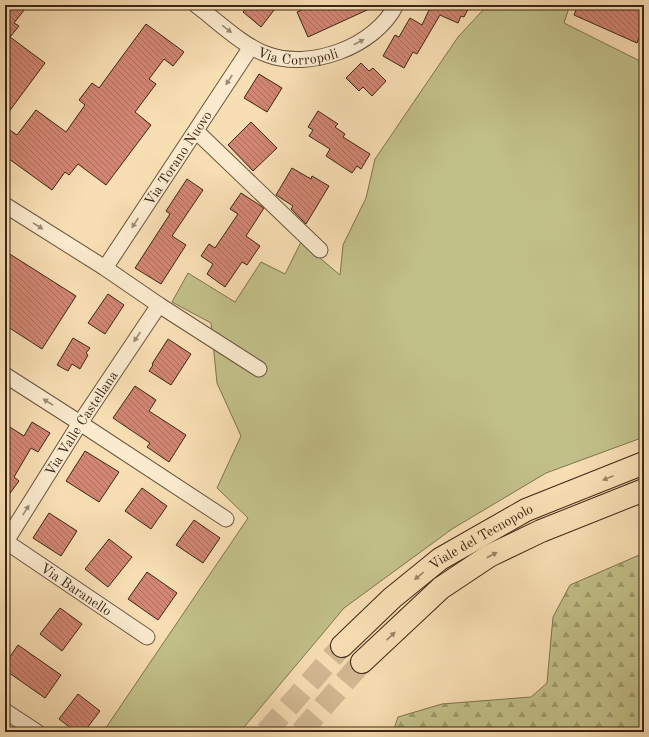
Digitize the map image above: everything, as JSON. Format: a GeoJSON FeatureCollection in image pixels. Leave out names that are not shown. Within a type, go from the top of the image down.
{"type":"FeatureCollection","features":[{"type":"Feature","properties":{"kind":"highway","name":"Viale del Tecnopolo"},"geometry":{"type":"LineString","coordinates":[[342,646],[392,598],[440,559],[526,510],[644,463]]}},
{"type":"Feature","properties":{"kind":"highway","name":"Viale del Tecnopolo"},"geometry":{"type":"LineString","coordinates":[[362,662],[441,588],[489,556],[541,531],[644,490]]}},
{"type":"Feature","properties":{"kind":"street","name":"Via Corropoli"},"geometry":{"type":"LineString","coordinates":[[196,5],[251,47],[267,55],[293,59],[305,59],[328,55],[349,48],[368,37],[383,24],[396,5]]}},
{"type":"Feature","properties":{"kind":"street","name":"Via Torano Nuovo"},"geometry":{"type":"LineString","coordinates":[[105,268],[251,47]]}},
{"type":"Feature","properties":{"kind":"street"},"geometry":{"type":"LineString","coordinates":[[196,131],[320,250]]}},
{"type":"Feature","properties":{"kind":"street"},"geometry":{"type":"LineString","coordinates":[[5,205],[105,268],[159,305],[259,369]]}},
{"type":"Feature","properties":{"kind":"street","name":"Via Valle Castellana"},"geometry":{"type":"LineString","coordinates":[[5,542],[80,423],[159,305]]}},
{"type":"Feature","properties":{"kind":"street"},"geometry":{"type":"LineString","coordinates":[[5,375],[226,519]]}},
{"type":"Feature","properties":{"kind":"street","name":"Via Baranello"},"geometry":{"type":"LineString","coordinates":[[5,542],[147,637]]}},
{"type":"Feature","properties":{"kind":"street"},"geometry":{"type":"LineString","coordinates":[[5,711],[37,732]]}},
{"type":"Feature","properties":{"kind":"green space"},"geometry":{"type":"Polygon","coordinates":[[[486,5],[570,5],[564,23],[644,63],[644,437],[546,473],[452,529],[344,608],[240,732],[103,732],[248,518],[217,488],[241,436],[217,383],[211,323],[172,302],[188,273],[235,302],[261,262],[285,274],[301,242],[340,275],[343,245],[366,198],[375,159],[458,37],[486,5]]]}},
{"type":"Feature","properties":{"kind":"green space"},"geometry":{"type":"Polygon","coordinates":[[[644,553],[644,732],[393,732],[398,717],[442,704],[531,697],[547,683],[553,617],[570,585],[644,553]]]}},
{"type":"Feature","properties":{"kind":"building"},"geometry":{"type":"Polygon","coordinates":[[[5,5],[28,5],[14,23],[19,26],[10,37],[45,63],[5,117],[5,5]]]}},
{"type":"Feature","properties":{"kind":"building"},"geometry":{"type":"Polygon","coordinates":[[[248,5],[278,5],[261,27],[243,12],[248,5]]]}},
{"type":"Feature","properties":{"kind":"building"},"geometry":{"type":"Polygon","coordinates":[[[312,5],[378,5],[308,37],[297,12],[312,5]]]}},
{"type":"Feature","properties":{"kind":"building"},"geometry":{"type":"Polygon","coordinates":[[[418,5],[470,5],[464,17],[461,16],[458,23],[440,15],[417,54],[413,52],[404,68],[383,56],[395,35],[399,37],[410,18],[422,25],[429,10],[418,5]]]}},
{"type":"Feature","properties":{"kind":"building"},"geometry":{"type":"Polygon","coordinates":[[[578,5],[644,5],[644,25],[637,43],[574,15],[578,5]]]}},
{"type":"Feature","properties":{"kind":"building"},"geometry":{"type":"Polygon","coordinates":[[[146,24],[184,52],[173,66],[164,59],[149,79],[156,84],[135,112],[151,125],[106,185],[78,164],[69,175],[65,172],[52,190],[5,156],[5,127],[17,135],[36,110],[66,132],[85,105],[79,100],[92,83],[99,88],[146,24]]]}},
{"type":"Feature","properties":{"kind":"building"},"geometry":{"type":"Polygon","coordinates":[[[361,63],[369,71],[373,68],[386,81],[372,96],[363,87],[359,91],[346,78],[361,63]]]}},
{"type":"Feature","properties":{"kind":"building"},"geometry":{"type":"Polygon","coordinates":[[[259,74],[282,88],[267,112],[244,98],[259,74]]]}},
{"type":"Feature","properties":{"kind":"building"},"geometry":{"type":"Polygon","coordinates":[[[318,111],[338,124],[335,127],[345,134],[343,137],[370,154],[361,169],[357,166],[352,173],[326,156],[330,149],[309,136],[313,130],[308,127],[318,111]]]}},
{"type":"Feature","properties":{"kind":"building"},"geometry":{"type":"Polygon","coordinates":[[[251,122],[277,148],[253,171],[228,145],[251,122]]]}},
{"type":"Feature","properties":{"kind":"building"},"geometry":{"type":"Polygon","coordinates":[[[292,168],[311,179],[312,176],[329,186],[306,224],[291,209],[293,206],[276,195],[292,168]]]}},
{"type":"Feature","properties":{"kind":"building"},"geometry":{"type":"Polygon","coordinates":[[[187,179],[203,190],[172,236],[186,245],[161,284],[135,268],[170,214],[166,211],[187,179]]]}},
{"type":"Feature","properties":{"kind":"building"},"geometry":{"type":"Polygon","coordinates":[[[241,193],[264,208],[246,236],[260,246],[247,265],[242,262],[225,287],[207,274],[213,264],[201,256],[209,244],[215,248],[238,214],[230,209],[241,193]]]}},
{"type":"Feature","properties":{"kind":"building"},"geometry":{"type":"Polygon","coordinates":[[[5,251],[76,296],[42,349],[5,325],[5,251]]]}},
{"type":"Feature","properties":{"kind":"building"},"geometry":{"type":"Polygon","coordinates":[[[108,294],[124,305],[105,334],[88,323],[108,294]]]}},
{"type":"Feature","properties":{"kind":"building"},"geometry":{"type":"Polygon","coordinates":[[[73,338],[90,348],[86,353],[88,355],[80,369],[72,364],[68,371],[57,365],[73,338]]]}},
{"type":"Feature","properties":{"kind":"building"},"geometry":{"type":"Polygon","coordinates":[[[168,339],[191,354],[171,385],[149,371],[168,339]]]}},
{"type":"Feature","properties":{"kind":"building"},"geometry":{"type":"Polygon","coordinates":[[[135,386],[156,400],[149,411],[186,435],[169,462],[147,447],[150,443],[113,418],[135,386]]]}},
{"type":"Feature","properties":{"kind":"building"},"geometry":{"type":"Polygon","coordinates":[[[32,422],[50,433],[38,452],[31,448],[14,477],[19,481],[5,500],[5,424],[24,436],[32,422]]]}},
{"type":"Feature","properties":{"kind":"building"},"geometry":{"type":"Polygon","coordinates":[[[85,451],[119,472],[99,502],[66,481],[85,451]]]}},
{"type":"Feature","properties":{"kind":"building"},"geometry":{"type":"Polygon","coordinates":[[[142,488],[167,506],[151,529],[125,511],[142,488]]]}},
{"type":"Feature","properties":{"kind":"building"},"geometry":{"type":"Polygon","coordinates":[[[49,513],[77,531],[61,556],[33,538],[49,513]]]}},
{"type":"Feature","properties":{"kind":"building"},"geometry":{"type":"Polygon","coordinates":[[[194,520],[220,538],[203,563],[176,545],[194,520]]]}},
{"type":"Feature","properties":{"kind":"building"},"geometry":{"type":"Polygon","coordinates":[[[109,539],[132,557],[108,587],[85,569],[109,539]]]}},
{"type":"Feature","properties":{"kind":"building"},"geometry":{"type":"Polygon","coordinates":[[[147,572],[177,593],[158,620],[128,599],[147,572]]]}},
{"type":"Feature","properties":{"kind":"building"},"geometry":{"type":"Polygon","coordinates":[[[60,608],[82,624],[62,651],[40,634],[60,608]]]}},
{"type":"Feature","properties":{"kind":"building"},"geometry":{"type":"Polygon","coordinates":[[[18,645],[61,675],[45,698],[5,670],[5,664],[18,645]]]}},
{"type":"Feature","properties":{"kind":"building"},"geometry":{"type":"Polygon","coordinates":[[[78,694],[100,711],[84,732],[76,732],[59,719],[78,694]]]}},
{"type":"Feature","properties":{"kind":"tunnel"},"geometry":{"type":"LineString","coordinates":[[266,732],[342,646]]}},
{"type":"Feature","properties":{"kind":"tunnel"},"geometry":{"type":"LineString","coordinates":[[301,732],[362,662]]}}]}
